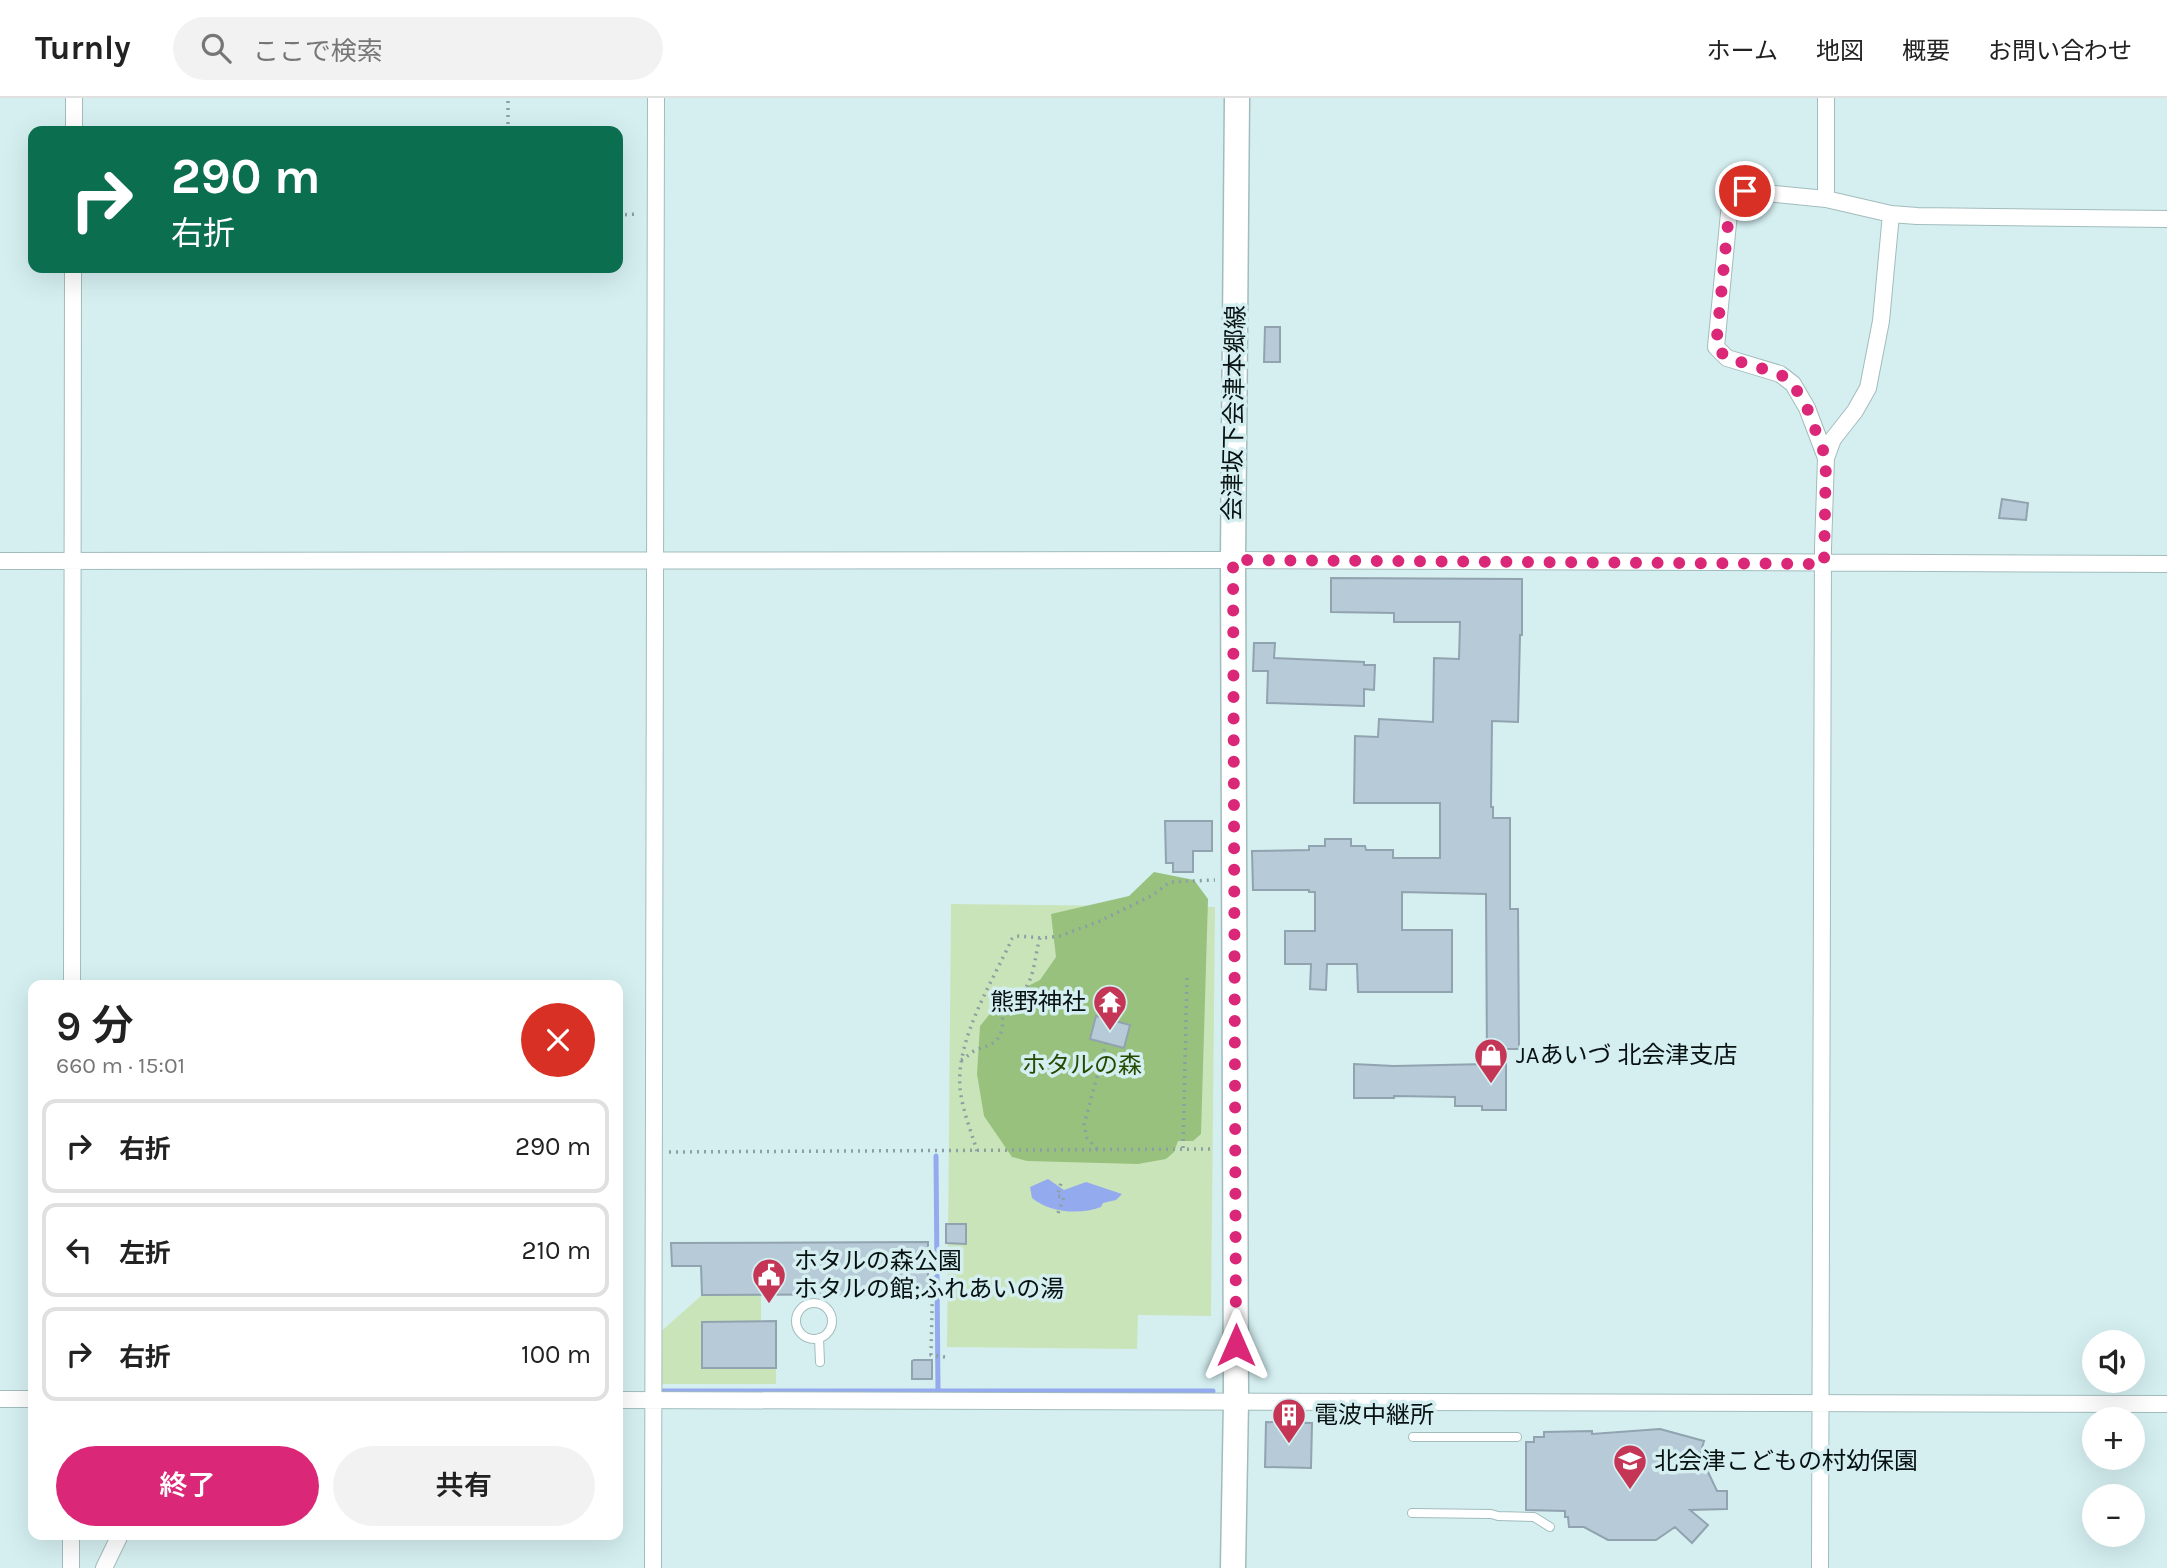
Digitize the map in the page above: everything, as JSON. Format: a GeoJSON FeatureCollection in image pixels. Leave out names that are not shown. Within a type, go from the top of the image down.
{"type":"FeatureCollection","features":[{"type":"Feature","properties":{"kind":"main road","name":"会津坂下会津本郷線"},"geometry":{"type":"LineString","coordinates":[[1233,1568],[1236,1150],[1233,560],[1237,98]]}},
{"type":"Feature","properties":{"kind":"street"},"geometry":{"type":"LineString","coordinates":[[74,98],[74,126]]}},
{"type":"Feature","properties":{"kind":"street"},"geometry":{"type":"LineString","coordinates":[[653,1568],[656,98]]}},
{"type":"Feature","properties":{"kind":"street"},"geometry":{"type":"LineString","coordinates":[[1826,98],[1826,199]]}},
{"type":"Feature","properties":{"kind":"street"},"geometry":{"type":"LineString","coordinates":[[1826,458],[1807,408],[1793,384],[1780,374],[1727,358],[1716,347],[1729,213],[1738,193],[1745,191],[1826,199],[1891,214],[1917,216],[2167,219]]}},
{"type":"Feature","properties":{"kind":"street"},"geometry":{"type":"LineString","coordinates":[[1820,1568],[1826,458],[1833,439],[1855,411],[1868,388],[1881,321],[1891,214]]}},
{"type":"Feature","properties":{"kind":"street"},"geometry":{"type":"LineString","coordinates":[[72,980],[73,273]]}},
{"type":"Feature","properties":{"kind":"street"},"geometry":{"type":"LineString","coordinates":[[0,561],[1233,560],[2167,564]]}},
{"type":"Feature","properties":{"kind":"street"},"geometry":{"type":"LineString","coordinates":[[0,1399],[28,1399]]}},
{"type":"Feature","properties":{"kind":"street"},"geometry":{"type":"LineString","coordinates":[[623,1400],[2167,1404]]}},
{"type":"Feature","properties":{"kind":"street"},"geometry":{"type":"LineString","coordinates":[[71,1540],[71,1568]]}},
{"type":"Feature","properties":{"kind":"street"},"geometry":{"type":"LineString","coordinates":[[104,1568],[118,1540]]}},
{"type":"Feature","properties":{"kind":"lane"},"geometry":{"type":"LineString","coordinates":[[820,1303],[830,1311],[833,1321],[830,1331],[819,1338],[809,1338],[799,1331],[796,1317],[804,1305],[820,1303]]}},
{"type":"Feature","properties":{"kind":"lane"},"geometry":{"type":"LineString","coordinates":[[819,1338],[820,1362]]}},
{"type":"Feature","properties":{"kind":"lane"},"geometry":{"type":"LineString","coordinates":[[1413,1437],[1517,1437]]}},
{"type":"Feature","properties":{"kind":"lane"},"geometry":{"type":"LineString","coordinates":[[1412,1513],[1534,1517],[1550,1527]]}},
{"type":"Feature","properties":{"kind":"path"},"geometry":{"type":"LineString","coordinates":[[508,98],[508,126]]}},
{"type":"Feature","properties":{"kind":"path"},"geometry":{"type":"LineString","coordinates":[[623,215],[656,214]]}},
{"type":"Feature","properties":{"kind":"path"},"geometry":{"type":"LineString","coordinates":[[977,1151],[960,1089],[961,1060],[985,997],[1012,939],[1017,936],[1060,936],[1100,921],[1153,895],[1170,882],[1234,880]]}},
{"type":"Feature","properties":{"kind":"path"},"geometry":{"type":"LineString","coordinates":[[961,1060],[975,1050],[988,1047],[998,1038],[1006,1007],[1024,992],[1033,974],[1040,937]]}},
{"type":"Feature","properties":{"kind":"path"},"geometry":{"type":"LineString","coordinates":[[1183,1148],[1187,978]]}},
{"type":"Feature","properties":{"kind":"path"},"geometry":{"type":"LineString","coordinates":[[1097,1149],[1087,1139],[1084,1125],[1106,1044]]}},
{"type":"Feature","properties":{"kind":"path"},"geometry":{"type":"LineString","coordinates":[[653,1152],[1183,1148],[1236,1150]]}},
{"type":"Feature","properties":{"kind":"path"},"geometry":{"type":"LineString","coordinates":[[1058,1213],[1063,1197],[1057,1196],[1061,1183]]}},
{"type":"Feature","properties":{"kind":"path"},"geometry":{"type":"LineString","coordinates":[[945,1357],[931,1356],[933,1265],[947,1266]]}},
{"type":"Feature","properties":{"kind":"green space"},"geometry":{"type":"Polygon","coordinates":[[[1154,872],[1194,880],[1208,899],[1201,1134],[1193,1141],[1178,1141],[1174,1152],[1166,1159],[1138,1164],[1027,1161],[1012,1157],[984,1116],[977,1074],[980,1026],[1002,999],[1040,980],[1056,957],[1051,914],[1129,896],[1154,872]]]}},
{"type":"Feature","properties":{"kind":"green space","name":"ホタルの森"},"geometry":{"type":"Polygon","coordinates":[[[951,904],[1215,907],[1211,1316],[1138,1315],[1137,1349],[947,1347],[951,904]]]}},
{"type":"Feature","properties":{"kind":"green space"},"geometry":{"type":"Polygon","coordinates":[[[761,1294],[761,1322],[702,1368],[776,1368],[776,1384],[661,1384],[658,1334],[702,1295],[761,1294]]]}},
{"type":"Feature","properties":{"kind":"water"},"geometry":{"type":"Polygon","coordinates":[[[1048,1179],[1064,1190],[1086,1182],[1122,1194],[1116,1200],[1103,1203],[1101,1207],[1093,1210],[1056,1210],[1032,1198],[1030,1187],[1048,1179]]]}},
{"type":"Feature","properties":{"kind":"building"},"geometry":{"type":"Polygon","coordinates":[[[1265,327],[1280,327],[1280,362],[1264,362],[1265,327]]]}},
{"type":"Feature","properties":{"kind":"building"},"geometry":{"type":"Polygon","coordinates":[[[2002,499],[2028,503],[2026,520],[1999,518],[2002,499]]]}},
{"type":"Feature","properties":{"kind":"building"},"geometry":{"type":"Polygon","coordinates":[[[1331,578],[1522,579],[1518,722],[1492,721],[1491,807],[1493,818],[1510,818],[1510,909],[1518,909],[1519,1049],[1506,1049],[1506,1110],[1482,1110],[1482,1106],[1455,1106],[1455,1097],[1354,1098],[1354,1064],[1487,1064],[1486,894],[1402,892],[1402,930],[1452,930],[1452,992],[1358,992],[1357,964],[1327,964],[1326,990],[1310,989],[1311,964],[1285,964],[1285,931],[1315,931],[1315,892],[1253,890],[1252,851],[1309,850],[1309,846],[1325,846],[1325,839],[1351,839],[1351,846],[1365,846],[1366,850],[1393,850],[1393,858],[1440,858],[1440,803],[1354,803],[1355,736],[1378,737],[1379,719],[1433,722],[1434,658],[1459,659],[1460,622],[1394,622],[1394,613],[1331,612],[1331,578]]]}},
{"type":"Feature","properties":{"kind":"building"},"geometry":{"type":"Polygon","coordinates":[[[1254,643],[1275,643],[1274,658],[1364,662],[1364,665],[1375,665],[1374,690],[1364,689],[1364,706],[1267,703],[1268,671],[1253,671],[1254,643]]]}},
{"type":"Feature","properties":{"kind":"building"},"geometry":{"type":"Polygon","coordinates":[[[1165,821],[1212,821],[1212,851],[1193,851],[1193,872],[1173,872],[1173,863],[1166,863],[1165,821]]]}},
{"type":"Feature","properties":{"kind":"building","name":"熊野神社"},"geometry":{"type":"Polygon","coordinates":[[[1096,1016],[1130,1025],[1124,1048],[1090,1039],[1096,1016]]]}},
{"type":"Feature","properties":{"kind":"building"},"geometry":{"type":"Polygon","coordinates":[[[946,1224],[966,1224],[966,1244],[946,1243],[946,1224]]]}},
{"type":"Feature","properties":{"kind":"building","name":"ホタルの森公園 ホタルの館;ふれあいの湯"},"geometry":{"type":"Polygon","coordinates":[[[928,1242],[928,1294],[702,1295],[701,1266],[672,1266],[671,1243],[928,1242]]]}},
{"type":"Feature","properties":{"kind":"building"},"geometry":{"type":"Polygon","coordinates":[[[776,1321],[776,1368],[702,1368],[702,1322],[776,1321]]]}},
{"type":"Feature","properties":{"kind":"building"},"geometry":{"type":"Polygon","coordinates":[[[914,1360],[932,1360],[932,1379],[912,1379],[914,1360]]]}},
{"type":"Feature","properties":{"kind":"building","name":"電波中継所"},"geometry":{"type":"Polygon","coordinates":[[[1266,1422],[1312,1423],[1311,1468],[1265,1467],[1266,1422]]]}},
{"type":"Feature","properties":{"kind":"building"},"geometry":{"type":"Polygon","coordinates":[[[1660,1429],[1704,1441],[1700,1455],[1717,1491],[1727,1491],[1727,1509],[1690,1510],[1708,1525],[1692,1543],[1675,1527],[1656,1540],[1608,1540],[1584,1527],[1569,1527],[1565,1511],[1526,1510],[1526,1442],[1534,1442],[1534,1437],[1544,1437],[1544,1432],[1592,1431],[1592,1434],[1660,1429]]]}},
{"type":"Feature","properties":{"kind":"waterway"},"geometry":{"type":"LineString","coordinates":[[936,1156],[938,1391]]}},
{"type":"Feature","properties":{"kind":"waterway"},"geometry":{"type":"LineString","coordinates":[[662,1391],[1213,1391]]}},
{"type":"Feature","properties":{"kind":"place","name":"熊野神社"},"geometry":{"type":"Point","coordinates":[1110,1032]}},
{"type":"Feature","properties":{"kind":"place","name":"JAあいづ 北会津支店"},"geometry":{"type":"Point","coordinates":[1491,1085]}},
{"type":"Feature","properties":{"kind":"place","name":"ホタルの森公園 ホタルの館;ふれあいの湯"},"geometry":{"type":"Point","coordinates":[769,1305]}},
{"type":"Feature","properties":{"kind":"place","name":"電波中継所"},"geometry":{"type":"Point","coordinates":[1289,1445]}},
{"type":"Feature","properties":{"kind":"place","name":"北会津こどもの村幼保園"},"geometry":{"type":"Point","coordinates":[1630,1491]}},
{"type":"Feature","properties":{"kind":"route"},"geometry":{"type":"LineString","coordinates":[[1236,1345],[1233,560],[1824,564],[1826,458],[1807,408],[1793,384],[1780,374],[1727,358],[1716,347],[1729,213],[1738,193],[1745,191]]}}]}
